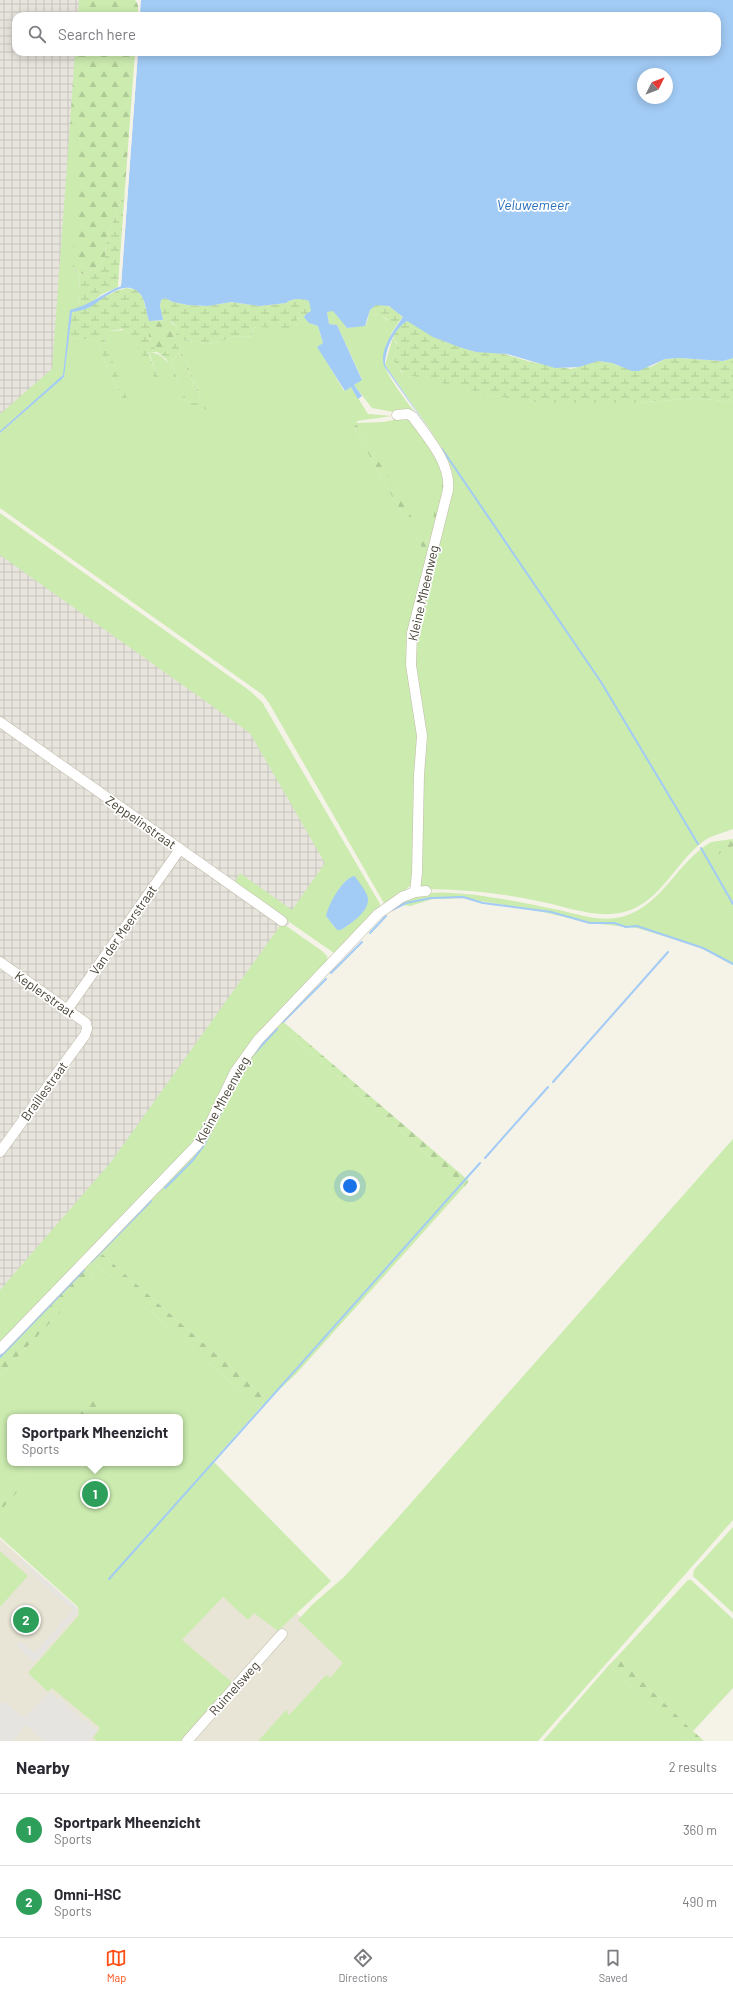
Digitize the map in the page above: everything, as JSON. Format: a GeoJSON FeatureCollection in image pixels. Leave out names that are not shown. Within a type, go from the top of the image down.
{"type":"FeatureCollection","features":[{"type":"Feature","properties":{"kind":"street","name":"Kleine Mheenweg"},"geometry":{"type":"LineString","coordinates":[[397,415],[408,414],[413,417],[441,460],[448,479],[448,490],[412,633],[411,665],[422,736],[419,775],[417,873],[415,892]]}},
{"type":"Feature","properties":{"kind":"street","name":"Zeppelinstraat"},"geometry":{"type":"LineString","coordinates":[[0,722],[282,921]]}},
{"type":"Feature","properties":{"kind":"street","name":"Van der Meerstraat"},"geometry":{"type":"LineString","coordinates":[[67,1010],[180,850]]}},
{"type":"Feature","properties":{"kind":"street","name":"Kleine Mheenweg"},"geometry":{"type":"LineString","coordinates":[[0,1349],[197,1145],[209,1126],[235,1072],[256,1043],[378,914],[402,897],[415,892],[426,891]]}},
{"type":"Feature","properties":{"kind":"street","name":"Keplerstraat"},"geometry":{"type":"LineString","coordinates":[[0,962],[86,1023],[87,1029]]}},
{"type":"Feature","properties":{"kind":"street","name":"Braillestraat"},"geometry":{"type":"LineString","coordinates":[[0,1152],[86,1034],[87,1029]]}},
{"type":"Feature","properties":{"kind":"street","name":"Ruimelsweg"},"geometry":{"type":"LineString","coordinates":[[187,1741],[282,1634]]}},
{"type":"Feature","properties":{"kind":"shaded area"},"geometry":{"type":"Polygon","coordinates":[[[0,0],[95,0],[94,12],[12,12],[12,56],[91,56],[70,376],[0,438],[0,0]]]}},
{"type":"Feature","properties":{"kind":"shaded area"},"geometry":{"type":"Polygon","coordinates":[[[0,551],[254,734],[332,863],[116,1165],[0,1295],[0,551]]]}},
{"type":"Feature","properties":{"kind":"shaded area"},"geometry":{"type":"Polygon","coordinates":[[[0,1539],[82,1612],[142,1741],[0,1741],[0,1539]]]}},
{"type":"Feature","properties":{"kind":"shaded area"},"geometry":{"type":"Polygon","coordinates":[[[21,1559],[76,1607],[77,1613],[35,1662],[16,1645],[21,1642],[35,1653],[73,1610],[36,1578],[37,1576],[19,1561],[21,1559]]]}},
{"type":"Feature","properties":{"kind":"shaded area"},"geometry":{"type":"Polygon","coordinates":[[[230,1588],[292,1609],[352,1665],[284,1741],[192,1741],[178,1641],[230,1588]]]}},
{"type":"Feature","properties":{"kind":"shaded area"},"geometry":{"type":"Polygon","coordinates":[[[50,1692],[59,1701],[61,1699],[84,1722],[86,1720],[98,1731],[89,1741],[43,1741],[27,1725],[22,1727],[22,1730],[13,1740],[0,1741],[0,1706],[5,1701],[24,1718],[50,1692]]]}},
{"type":"Feature","properties":{"kind":"green space"},"geometry":{"type":"Polygon","coordinates":[[[79,0],[135,0],[138,5],[138,12],[78,12],[79,0]]]}},
{"type":"Feature","properties":{"kind":"green space"},"geometry":{"type":"Polygon","coordinates":[[[75,56],[135,56],[125,188],[117,213],[107,235],[105,258],[100,265],[84,274],[78,273],[73,267],[77,123],[70,124],[75,56]]]}},
{"type":"Feature","properties":{"kind":"green space"},"geometry":{"type":"Polygon","coordinates":[[[77,123],[74,270],[80,274],[78,309],[70,310],[64,373],[58,381],[0,431],[0,414],[52,369],[70,124],[77,123]]]}},
{"type":"Feature","properties":{"kind":"green space"},"geometry":{"type":"Polygon","coordinates":[[[125,188],[118,287],[102,294],[88,305],[78,309],[80,274],[84,274],[100,265],[105,258],[107,235],[117,213],[125,188]]]}},
{"type":"Feature","properties":{"kind":"green space"},"geometry":{"type":"Polygon","coordinates":[[[127,288],[137,290],[143,298],[149,321],[149,339],[157,352],[148,353],[163,388],[159,386],[130,333],[122,329],[108,331],[104,336],[105,342],[127,398],[123,401],[96,341],[69,337],[72,312],[86,307],[112,293],[127,288]]]}},
{"type":"Feature","properties":{"kind":"green space"},"geometry":{"type":"Polygon","coordinates":[[[165,298],[173,302],[188,305],[208,306],[231,302],[260,306],[286,303],[292,300],[302,299],[311,302],[311,311],[304,317],[297,319],[297,323],[290,328],[255,327],[252,329],[253,337],[232,337],[215,344],[180,340],[179,344],[181,350],[202,398],[200,397],[179,353],[170,362],[187,401],[206,406],[206,410],[186,404],[166,359],[160,354],[171,349],[178,328],[172,322],[163,320],[160,306],[161,300],[165,298]]]}},
{"type":"Feature","properties":{"kind":"green space"},"geometry":{"type":"Polygon","coordinates":[[[382,304],[395,309],[403,318],[395,322],[373,314],[369,324],[365,326],[371,309],[376,305],[382,304]]]}},
{"type":"Feature","properties":{"kind":"green space"},"geometry":{"type":"Polygon","coordinates":[[[333,310],[347,328],[368,325],[373,314],[380,315],[387,320],[400,320],[391,334],[383,362],[398,390],[435,437],[385,365],[393,337],[397,345],[394,361],[401,372],[490,395],[540,403],[636,403],[696,398],[733,402],[733,829],[703,841],[691,852],[661,888],[633,909],[622,913],[598,914],[511,896],[471,891],[430,889],[423,888],[419,884],[422,773],[413,640],[451,485],[414,416],[372,408],[354,385],[362,379],[337,325],[329,324],[327,312],[333,310]]]}},
{"type":"Feature","properties":{"kind":"green space"},"geometry":{"type":"Polygon","coordinates":[[[304,317],[312,324],[318,326],[323,343],[318,347],[344,391],[351,387],[368,414],[392,416],[357,421],[357,423],[384,422],[408,417],[428,442],[446,480],[428,540],[425,541],[357,425],[354,426],[379,474],[423,549],[431,550],[410,628],[420,726],[416,865],[411,887],[408,887],[405,892],[385,905],[263,695],[0,508],[0,433],[64,377],[69,337],[96,341],[123,401],[104,335],[108,331],[126,330],[134,337],[162,388],[149,353],[163,357],[173,371],[186,404],[200,405],[187,401],[170,362],[179,353],[200,397],[202,398],[181,350],[179,344],[180,340],[215,344],[232,337],[250,337],[253,335],[252,329],[258,327],[292,326],[297,323],[297,319],[304,317]]]}},
{"type":"Feature","properties":{"kind":"green space"},"geometry":{"type":"Polygon","coordinates":[[[168,320],[178,328],[171,350],[160,354],[151,344],[149,335],[149,321],[168,320]]]}},
{"type":"Feature","properties":{"kind":"green space"},"geometry":{"type":"Polygon","coordinates":[[[407,321],[446,342],[476,352],[497,352],[531,362],[571,369],[598,361],[612,363],[618,366],[651,367],[665,359],[679,358],[723,361],[733,358],[733,402],[696,398],[636,403],[540,403],[490,395],[405,374],[399,369],[394,361],[397,345],[393,333],[400,325],[407,321]]]}},
{"type":"Feature","properties":{"kind":"green space"},"geometry":{"type":"Polygon","coordinates":[[[357,425],[426,541],[428,540],[441,484],[446,480],[431,550],[426,551],[423,549],[379,474],[354,426],[357,425]]]}},
{"type":"Feature","properties":{"kind":"green space"},"geometry":{"type":"Polygon","coordinates":[[[0,513],[250,691],[262,702],[380,904],[380,908],[334,953],[236,885],[236,880],[240,873],[292,910],[325,863],[250,733],[0,555],[0,513]],[[351,877],[346,880],[342,885],[326,916],[337,930],[341,930],[358,917],[364,909],[368,899],[355,877],[351,877]]]}},
{"type":"Feature","properties":{"kind":"green space"},"geometry":{"type":"Polygon","coordinates":[[[733,839],[733,846],[719,854],[711,842],[733,839]]]}},
{"type":"Feature","properties":{"kind":"green space"},"geometry":{"type":"Polygon","coordinates":[[[711,842],[719,853],[733,846],[733,965],[697,946],[637,928],[590,923],[539,911],[462,898],[433,899],[410,906],[396,904],[416,895],[430,893],[467,894],[487,896],[592,918],[617,918],[638,910],[650,902],[699,850],[711,842]]]}},
{"type":"Feature","properties":{"kind":"green space"},"geometry":{"type":"Polygon","coordinates":[[[282,923],[322,951],[327,956],[328,962],[246,1050],[201,1134],[0,1344],[0,1290],[111,1162],[282,923]]]}},
{"type":"Feature","properties":{"kind":"green space"},"geometry":{"type":"Polygon","coordinates":[[[281,1020],[294,1031],[290,1035],[464,1187],[296,1374],[268,1400],[101,1253],[125,1222],[189,1159],[244,1062],[281,1020]]]}},
{"type":"Feature","properties":{"kind":"green space"},"geometry":{"type":"Polygon","coordinates":[[[294,1031],[469,1181],[464,1187],[290,1035],[294,1031]]]}},
{"type":"Feature","properties":{"kind":"green space"},"geometry":{"type":"Polygon","coordinates":[[[733,1139],[733,1520],[538,1741],[258,1741],[286,1710],[289,1715],[326,1675],[330,1678],[343,1663],[298,1620],[313,1604],[344,1577],[395,1521],[733,1139]]]}},
{"type":"Feature","properties":{"kind":"green space"},"geometry":{"type":"Polygon","coordinates":[[[101,1253],[268,1400],[260,1408],[93,1261],[101,1253]]]}},
{"type":"Feature","properties":{"kind":"green space"},"geometry":{"type":"Polygon","coordinates":[[[93,1261],[260,1408],[213,1461],[331,1581],[278,1631],[254,1613],[248,1620],[223,1597],[182,1640],[233,1683],[183,1741],[97,1741],[93,1738],[100,1728],[52,1688],[48,1692],[28,1673],[79,1615],[78,1607],[0,1537],[0,1503],[35,1466],[183,1466],[183,1414],[7,1414],[7,1466],[32,1466],[0,1501],[0,1375],[94,1277],[85,1268],[93,1261]]]}},
{"type":"Feature","properties":{"kind":"green space"},"geometry":{"type":"Polygon","coordinates":[[[85,1268],[94,1277],[0,1375],[0,1358],[85,1268]]]}},
{"type":"Feature","properties":{"kind":"green space"},"geometry":{"type":"Polygon","coordinates":[[[93,1399],[100,1405],[92,1414],[79,1414],[93,1399]]]}},
{"type":"Feature","properties":{"kind":"green space"},"geometry":{"type":"Polygon","coordinates":[[[32,1466],[40,1466],[0,1511],[0,1501],[32,1466]]]}},
{"type":"Feature","properties":{"kind":"green space"},"geometry":{"type":"Polygon","coordinates":[[[733,1527],[733,1613],[693,1576],[694,1570],[733,1527]]]}},
{"type":"Feature","properties":{"kind":"green space"},"geometry":{"type":"Polygon","coordinates":[[[0,1551],[28,1576],[0,1607],[0,1551]]]}},
{"type":"Feature","properties":{"kind":"green space"},"geometry":{"type":"Polygon","coordinates":[[[688,1580],[691,1580],[733,1619],[733,1688],[693,1731],[617,1657],[688,1580]]]}},
{"type":"Feature","properties":{"kind":"green space"},"geometry":{"type":"Polygon","coordinates":[[[617,1657],[704,1741],[689,1741],[609,1665],[617,1657]]]}},
{"type":"Feature","properties":{"kind":"green space"},"geometry":{"type":"Polygon","coordinates":[[[609,1665],[689,1741],[543,1741],[609,1665]]]}},
{"type":"Feature","properties":{"kind":"water","name":"Veluwemeer"},"geometry":{"type":"Polygon","coordinates":[[[141,0],[733,0],[733,358],[723,361],[679,358],[665,359],[639,371],[632,371],[612,363],[598,361],[579,367],[555,368],[507,354],[476,352],[459,347],[433,337],[407,321],[398,329],[391,340],[385,359],[385,365],[435,438],[384,366],[383,360],[385,347],[403,317],[389,306],[376,305],[370,310],[365,326],[347,328],[333,311],[327,312],[329,324],[337,325],[362,380],[354,385],[362,396],[358,399],[351,387],[345,391],[317,347],[323,343],[318,326],[309,323],[304,317],[311,311],[309,301],[297,299],[286,303],[260,306],[231,302],[208,306],[188,305],[173,302],[165,298],[161,300],[160,306],[163,320],[149,321],[141,295],[135,290],[122,288],[90,307],[72,312],[64,377],[0,433],[0,431],[63,375],[70,310],[84,305],[121,286],[138,56],[721,56],[721,12],[140,12],[141,0]]]}},
{"type":"Feature","properties":{"kind":"water"},"geometry":{"type":"Polygon","coordinates":[[[355,876],[366,893],[368,899],[367,904],[362,913],[354,921],[341,930],[337,930],[326,916],[327,911],[341,886],[350,878],[355,876]]]}},
{"type":"Feature","properties":{"kind":"pier"},"geometry":{"type":"Polygon","coordinates":[[[136,56],[138,56],[121,286],[118,287],[136,56]]]}},
{"type":"Feature","properties":{"kind":"waterway"},"geometry":{"type":"LineString","coordinates":[[442,449],[601,682],[698,844]]}},
{"type":"Feature","properties":{"kind":"waterway"},"geometry":{"type":"LineString","coordinates":[[701,848],[733,904]]}},
{"type":"Feature","properties":{"kind":"waterway"},"geometry":{"type":"LineString","coordinates":[[392,910],[406,903],[431,898],[463,897],[483,903],[551,912],[590,923],[614,923],[626,927],[637,926],[703,948],[733,964]]}},
{"type":"Feature","properties":{"kind":"waterway"},"geometry":{"type":"LineString","coordinates":[[370,933],[386,916]]}},
{"type":"Feature","properties":{"kind":"waterway"},"geometry":{"type":"LineString","coordinates":[[331,973],[362,942]]}},
{"type":"Feature","properties":{"kind":"waterway"},"geometry":{"type":"LineString","coordinates":[[553,1082],[668,952]]}},
{"type":"Feature","properties":{"kind":"waterway"},"geometry":{"type":"LineString","coordinates":[[283,1022],[326,979]]}},
{"type":"Feature","properties":{"kind":"waterway"},"geometry":{"type":"LineString","coordinates":[[251,1057],[277,1029]]}},
{"type":"Feature","properties":{"kind":"waterway"},"geometry":{"type":"LineString","coordinates":[[165,1188],[193,1160],[204,1145],[241,1073]]}},
{"type":"Feature","properties":{"kind":"waterway"},"geometry":{"type":"LineString","coordinates":[[485,1158],[548,1087]]}},
{"type":"Feature","properties":{"kind":"waterway"},"geometry":{"type":"LineString","coordinates":[[109,1579],[480,1163]]}},
{"type":"Feature","properties":{"kind":"waterway"},"geometry":{"type":"LineString","coordinates":[[91,1262],[151,1201]]}},
{"type":"Feature","properties":{"kind":"waterway"},"geometry":{"type":"LineString","coordinates":[[0,1357],[84,1270]]}},
{"type":"Feature","properties":{"kind":"place","name":"Sportpark Mheenzicht"},"geometry":{"type":"Point","coordinates":[95,1494]}},
{"type":"Feature","properties":{"kind":"place","name":"Omni-HSC"},"geometry":{"type":"Point","coordinates":[26,1620]}}]}
